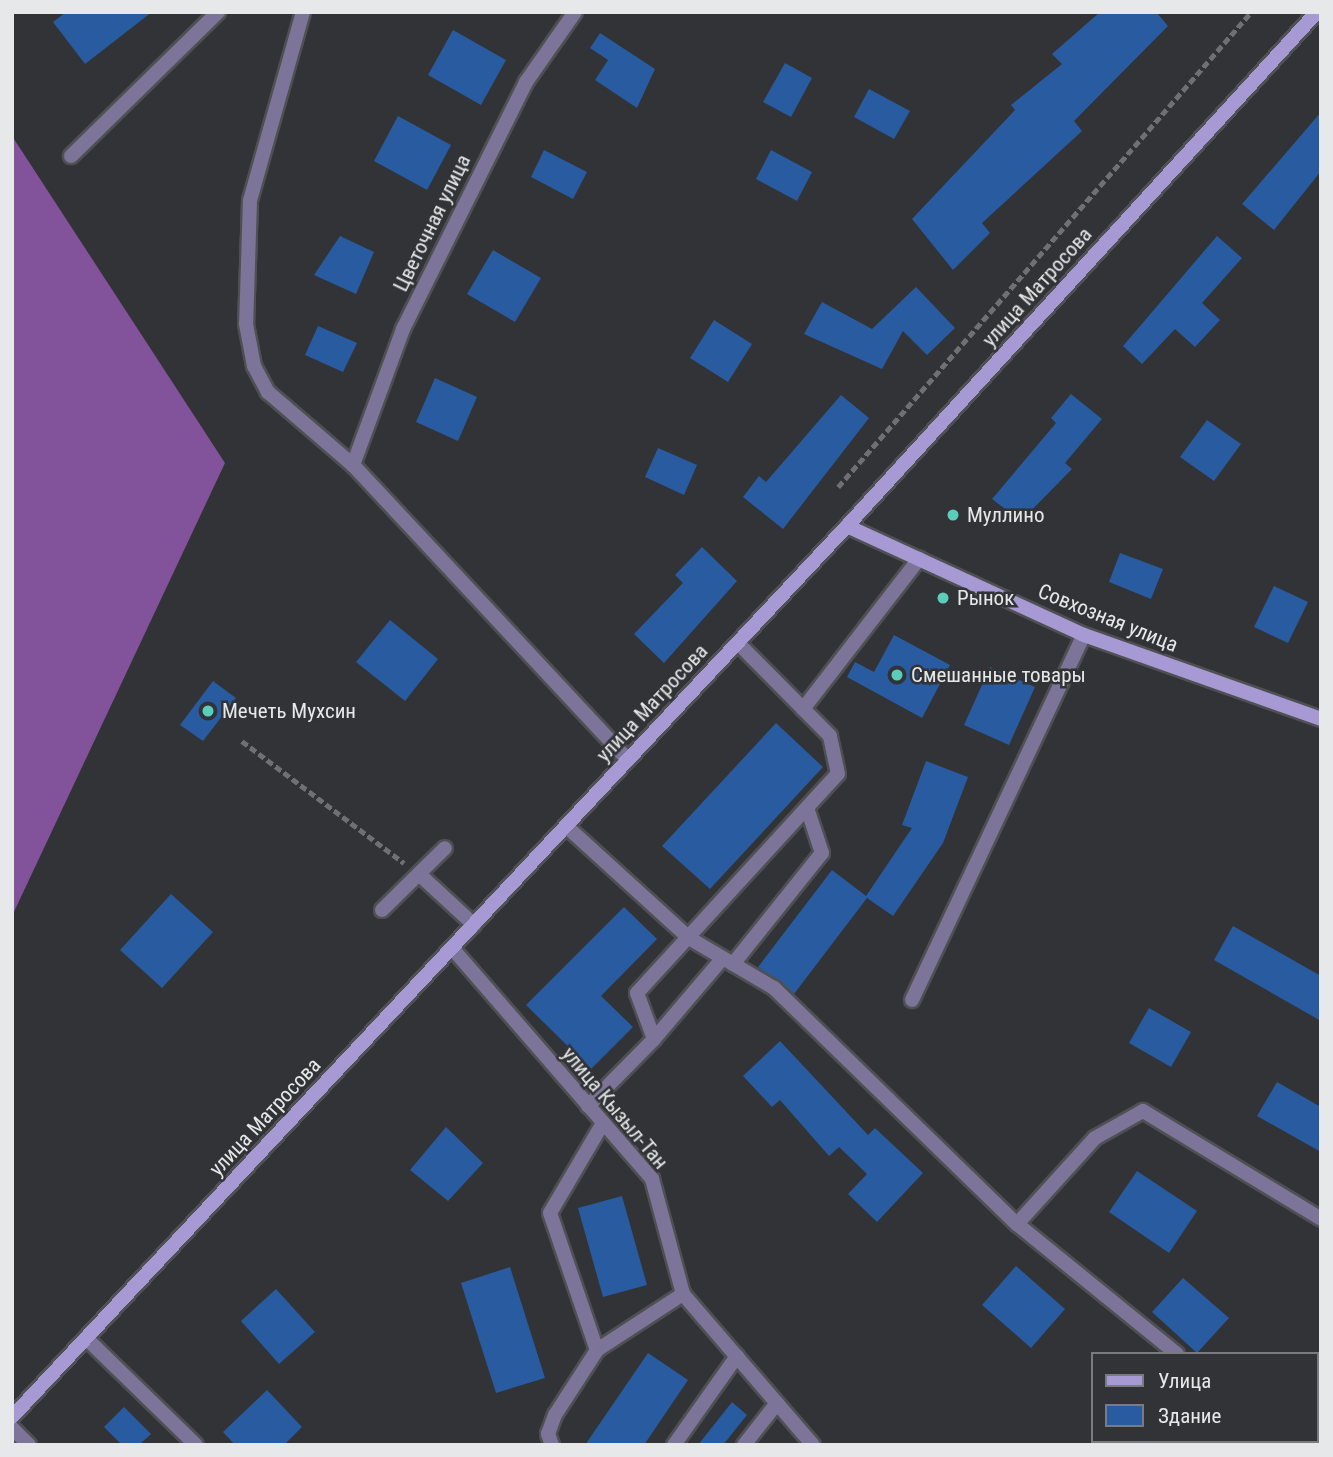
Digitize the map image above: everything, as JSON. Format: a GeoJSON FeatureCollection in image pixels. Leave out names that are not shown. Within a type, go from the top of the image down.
{"type":"FeatureCollection","features":[{"type":"Feature","properties":{"kind":"main road","name":"улица Матросова"},"geometry":{"type":"LineString","coordinates":[[12,1417],[847,526],[1317,12]]}},
{"type":"Feature","properties":{"kind":"main road","name":"Совхозная улица"},"geometry":{"type":"LineString","coordinates":[[847,526],[1084,635],[1321,719]]}},
{"type":"Feature","properties":{"kind":"street"},"geometry":{"type":"LineString","coordinates":[[71,156],[218,12]]}},
{"type":"Feature","properties":{"kind":"street"},"geometry":{"type":"LineString","coordinates":[[303,12],[250,200],[246,324],[254,366],[268,392],[353,465],[628,760]]}},
{"type":"Feature","properties":{"kind":"street","name":"Цветочная улица"},"geometry":{"type":"LineString","coordinates":[[353,465],[410,317],[526,82],[575,12]]}},
{"type":"Feature","properties":{"kind":"street"},"geometry":{"type":"LineString","coordinates":[[803,709],[919,559]]}},
{"type":"Feature","properties":{"kind":"street"},"geometry":{"type":"LineString","coordinates":[[912,1000],[1084,635]]}},
{"type":"Feature","properties":{"kind":"street"},"geometry":{"type":"LineString","coordinates":[[654,1039],[637,993],[838,774],[830,736],[737,643]]}},
{"type":"Feature","properties":{"kind":"street"},"geometry":{"type":"LineString","coordinates":[[588,1106],[728,961],[822,853],[807,808]]}},
{"type":"Feature","properties":{"kind":"street"},"geometry":{"type":"LineString","coordinates":[[566,826],[689,938],[774,988],[1017,1224],[1175,1352]]}},
{"type":"Feature","properties":{"kind":"street"},"geometry":{"type":"LineString","coordinates":[[382,910],[445,848]]}},
{"type":"Feature","properties":{"kind":"street"},"geometry":{"type":"LineString","coordinates":[[419,874],[474,925]]}},
{"type":"Feature","properties":{"kind":"street","name":"улица Кызыл-Тан"},"geometry":{"type":"LineString","coordinates":[[452,948],[652,1179],[683,1294],[813,1445]]}},
{"type":"Feature","properties":{"kind":"street"},"geometry":{"type":"LineString","coordinates":[[1017,1224],[1095,1138],[1143,1111],[1321,1219]]}},
{"type":"Feature","properties":{"kind":"street"},"geometry":{"type":"LineString","coordinates":[[597,1350],[550,1213],[603,1123]]}},
{"type":"Feature","properties":{"kind":"street"},"geometry":{"type":"LineString","coordinates":[[552,1445],[548,1434],[555,1415],[597,1350],[683,1294]]}},
{"type":"Feature","properties":{"kind":"street"},"geometry":{"type":"LineString","coordinates":[[86,1338],[196,1445]]}},
{"type":"Feature","properties":{"kind":"street"},"geometry":{"type":"LineString","coordinates":[[674,1445],[737,1356]]}},
{"type":"Feature","properties":{"kind":"street"},"geometry":{"type":"LineString","coordinates":[[744,1445],[778,1403]]}},
{"type":"Feature","properties":{"kind":"street"},"geometry":{"type":"LineString","coordinates":[[12,1428],[29,1445]]}},
{"type":"Feature","properties":{"kind":"path"},"geometry":{"type":"LineString","coordinates":[[838,487],[1251,12]]}},
{"type":"Feature","properties":{"kind":"path"},"geometry":{"type":"LineString","coordinates":[[242,741],[419,874]]}},
{"type":"Feature","properties":{"kind":"shaded area"},"geometry":{"type":"Polygon","coordinates":[[[12,136],[225,463],[12,916],[12,136]]]}},
{"type":"Feature","properties":{"kind":"building"},"geometry":{"type":"Polygon","coordinates":[[[66,12],[152,12],[85,64],[53,22],[66,12]]]}},
{"type":"Feature","properties":{"kind":"building"},"geometry":{"type":"Polygon","coordinates":[[[1100,12],[1156,12],[1168,26],[1074,121],[1082,131],[982,223],[990,233],[953,270],[912,219],[1015,110],[1011,105],[1062,64],[1052,54],[1100,12]]]}},
{"type":"Feature","properties":{"kind":"building"},"geometry":{"type":"Polygon","coordinates":[[[453,30],[506,60],[481,105],[428,75],[453,30]]]}},
{"type":"Feature","properties":{"kind":"building"},"geometry":{"type":"Polygon","coordinates":[[[600,33],[655,69],[637,108],[595,80],[608,60],[590,48],[600,33]]]}},
{"type":"Feature","properties":{"kind":"building"},"geometry":{"type":"Polygon","coordinates":[[[785,63],[812,78],[791,117],[763,102],[785,63]]]}},
{"type":"Feature","properties":{"kind":"building"},"geometry":{"type":"Polygon","coordinates":[[[869,89],[910,111],[894,139],[854,117],[869,89]]]}},
{"type":"Feature","properties":{"kind":"building"},"geometry":{"type":"Polygon","coordinates":[[[1321,112],[1321,171],[1274,230],[1242,204],[1321,112]]]}},
{"type":"Feature","properties":{"kind":"building"},"geometry":{"type":"Polygon","coordinates":[[[398,116],[451,145],[427,190],[374,161],[398,116]]]}},
{"type":"Feature","properties":{"kind":"building"},"geometry":{"type":"Polygon","coordinates":[[[544,150],[587,172],[573,199],[531,177],[544,150]]]}},
{"type":"Feature","properties":{"kind":"building"},"geometry":{"type":"Polygon","coordinates":[[[771,150],[812,172],[797,201],[756,179],[771,150]]]}},
{"type":"Feature","properties":{"kind":"building"},"geometry":{"type":"Polygon","coordinates":[[[340,236],[374,252],[356,294],[314,275],[340,236]]]}},
{"type":"Feature","properties":{"kind":"building"},"geometry":{"type":"Polygon","coordinates":[[[1217,236],[1242,258],[1202,303],[1220,320],[1195,347],[1175,329],[1142,364],[1123,346],[1217,236]]]}},
{"type":"Feature","properties":{"kind":"building"},"geometry":{"type":"Polygon","coordinates":[[[493,250],[541,278],[515,322],[467,294],[493,250]]]}},
{"type":"Feature","properties":{"kind":"building"},"geometry":{"type":"Polygon","coordinates":[[[916,287],[955,328],[927,355],[903,331],[882,369],[804,334],[822,302],[872,329],[916,287]]]}},
{"type":"Feature","properties":{"kind":"building"},"geometry":{"type":"Polygon","coordinates":[[[714,320],[752,344],[728,382],[690,358],[714,320]]]}},
{"type":"Feature","properties":{"kind":"building"},"geometry":{"type":"Polygon","coordinates":[[[318,326],[357,343],[343,372],[305,355],[318,326]]]}},
{"type":"Feature","properties":{"kind":"building"},"geometry":{"type":"Polygon","coordinates":[[[435,378],[477,397],[458,441],[416,422],[435,378]]]}},
{"type":"Feature","properties":{"kind":"building"},"geometry":{"type":"Polygon","coordinates":[[[1071,394],[1102,419],[1065,463],[1072,469],[1021,521],[992,499],[1056,423],[1051,418],[1071,394]]]}},
{"type":"Feature","properties":{"kind":"building"},"geometry":{"type":"Polygon","coordinates":[[[841,395],[869,418],[783,529],[743,497],[759,476],[766,482],[841,395]]]}},
{"type":"Feature","properties":{"kind":"building"},"geometry":{"type":"Polygon","coordinates":[[[1207,420],[1241,444],[1214,481],[1180,457],[1207,420]]]}},
{"type":"Feature","properties":{"kind":"building"},"geometry":{"type":"Polygon","coordinates":[[[658,448],[697,465],[684,495],[645,477],[658,448]]]}},
{"type":"Feature","properties":{"kind":"building"},"geometry":{"type":"Polygon","coordinates":[[[702,547],[737,581],[664,663],[634,634],[683,583],[675,575],[702,547]]]}},
{"type":"Feature","properties":{"kind":"building"},"geometry":{"type":"Polygon","coordinates":[[[1120,553],[1163,569],[1151,599],[1109,582],[1120,553]]]}},
{"type":"Feature","properties":{"kind":"building"},"geometry":{"type":"Polygon","coordinates":[[[1274,586],[1308,602],[1288,643],[1254,627],[1274,586]]]}},
{"type":"Feature","properties":{"kind":"building"},"geometry":{"type":"Polygon","coordinates":[[[390,620],[438,659],[405,701],[356,662],[390,620]]]}},
{"type":"Feature","properties":{"kind":"building","name":"Смешанные товары"},"geometry":{"type":"Polygon","coordinates":[[[894,635],[950,665],[922,718],[847,677],[855,662],[874,672],[894,635]]]}},
{"type":"Feature","properties":{"kind":"building"},"geometry":{"type":"Polygon","coordinates":[[[990,667],[1035,687],[1009,745],[964,725],[990,667]]]}},
{"type":"Feature","properties":{"kind":"building","name":"Мечеть Мухсин"},"geometry":{"type":"Polygon","coordinates":[[[213,681],[236,698],[203,741],[180,725],[213,681]]]}},
{"type":"Feature","properties":{"kind":"building"},"geometry":{"type":"Polygon","coordinates":[[[776,723],[823,767],[710,889],[662,846],[776,723]]]}},
{"type":"Feature","properties":{"kind":"building"},"geometry":{"type":"Polygon","coordinates":[[[926,761],[968,777],[943,843],[893,916],[867,898],[794,994],[758,967],[832,870],[866,896],[912,828],[902,825],[926,761]]]}},
{"type":"Feature","properties":{"kind":"building"},"geometry":{"type":"Polygon","coordinates":[[[171,894],[213,932],[162,988],[120,950],[171,894]]]}},
{"type":"Feature","properties":{"kind":"building"},"geometry":{"type":"Polygon","coordinates":[[[624,907],[657,939],[601,996],[633,1027],[591,1069],[526,1005],[624,907]]]}},
{"type":"Feature","properties":{"kind":"building"},"geometry":{"type":"Polygon","coordinates":[[[1233,926],[1321,976],[1321,1021],[1214,960],[1233,926]]]}},
{"type":"Feature","properties":{"kind":"building"},"geometry":{"type":"Polygon","coordinates":[[[1149,1008],[1191,1032],[1171,1067],[1129,1043],[1149,1008]]]}},
{"type":"Feature","properties":{"kind":"building"},"geometry":{"type":"Polygon","coordinates":[[[780,1041],[868,1135],[875,1128],[923,1173],[877,1222],[848,1194],[867,1174],[839,1147],[829,1156],[780,1100],[772,1107],[743,1076],[780,1041]]]}},
{"type":"Feature","properties":{"kind":"building"},"geometry":{"type":"Polygon","coordinates":[[[1277,1082],[1321,1107],[1321,1152],[1257,1116],[1277,1082]]]}},
{"type":"Feature","properties":{"kind":"building"},"geometry":{"type":"Polygon","coordinates":[[[446,1127],[483,1163],[448,1201],[410,1170],[446,1127]]]}},
{"type":"Feature","properties":{"kind":"building"},"geometry":{"type":"Polygon","coordinates":[[[1137,1171],[1197,1211],[1169,1253],[1109,1212],[1137,1171]]]}},
{"type":"Feature","properties":{"kind":"building"},"geometry":{"type":"Polygon","coordinates":[[[622,1196],[647,1285],[603,1297],[578,1208],[622,1196]]]}},
{"type":"Feature","properties":{"kind":"building"},"geometry":{"type":"Polygon","coordinates":[[[1016,1266],[1065,1309],[1031,1348],[982,1305],[1016,1266]]]}},
{"type":"Feature","properties":{"kind":"building"},"geometry":{"type":"Polygon","coordinates":[[[510,1267],[545,1378],[496,1393],[461,1283],[510,1267]]]}},
{"type":"Feature","properties":{"kind":"building"},"geometry":{"type":"Polygon","coordinates":[[[1183,1278],[1229,1318],[1196,1352],[1152,1312],[1183,1278]]]}},
{"type":"Feature","properties":{"kind":"building"},"geometry":{"type":"Polygon","coordinates":[[[276,1289],[315,1332],[279,1364],[241,1321],[276,1289]]]}},
{"type":"Feature","properties":{"kind":"building"},"geometry":{"type":"Polygon","coordinates":[[[648,1353],[688,1380],[644,1445],[585,1445],[648,1353]]]}},
{"type":"Feature","properties":{"kind":"building"},"geometry":{"type":"Polygon","coordinates":[[[267,1390],[302,1427],[284,1445],[235,1445],[223,1432],[267,1390]]]}},
{"type":"Feature","properties":{"kind":"building"},"geometry":{"type":"Polygon","coordinates":[[[732,1402],[747,1415],[723,1445],[698,1445],[732,1402]]]}},
{"type":"Feature","properties":{"kind":"building"},"geometry":{"type":"Polygon","coordinates":[[[124,1407],[151,1434],[139,1445],[122,1445],[104,1427],[124,1407]]]}},
{"type":"Feature","properties":{"kind":"place","name":"Муллино"},"geometry":{"type":"Point","coordinates":[953,515]}},
{"type":"Feature","properties":{"kind":"place","name":"Рынок"},"geometry":{"type":"Point","coordinates":[943,598]}},
{"type":"Feature","properties":{"kind":"place","name":"Смешанные товары"},"geometry":{"type":"Point","coordinates":[897,675]}},
{"type":"Feature","properties":{"kind":"place","name":"Мечеть Мухсин"},"geometry":{"type":"Point","coordinates":[208,711]}}]}
